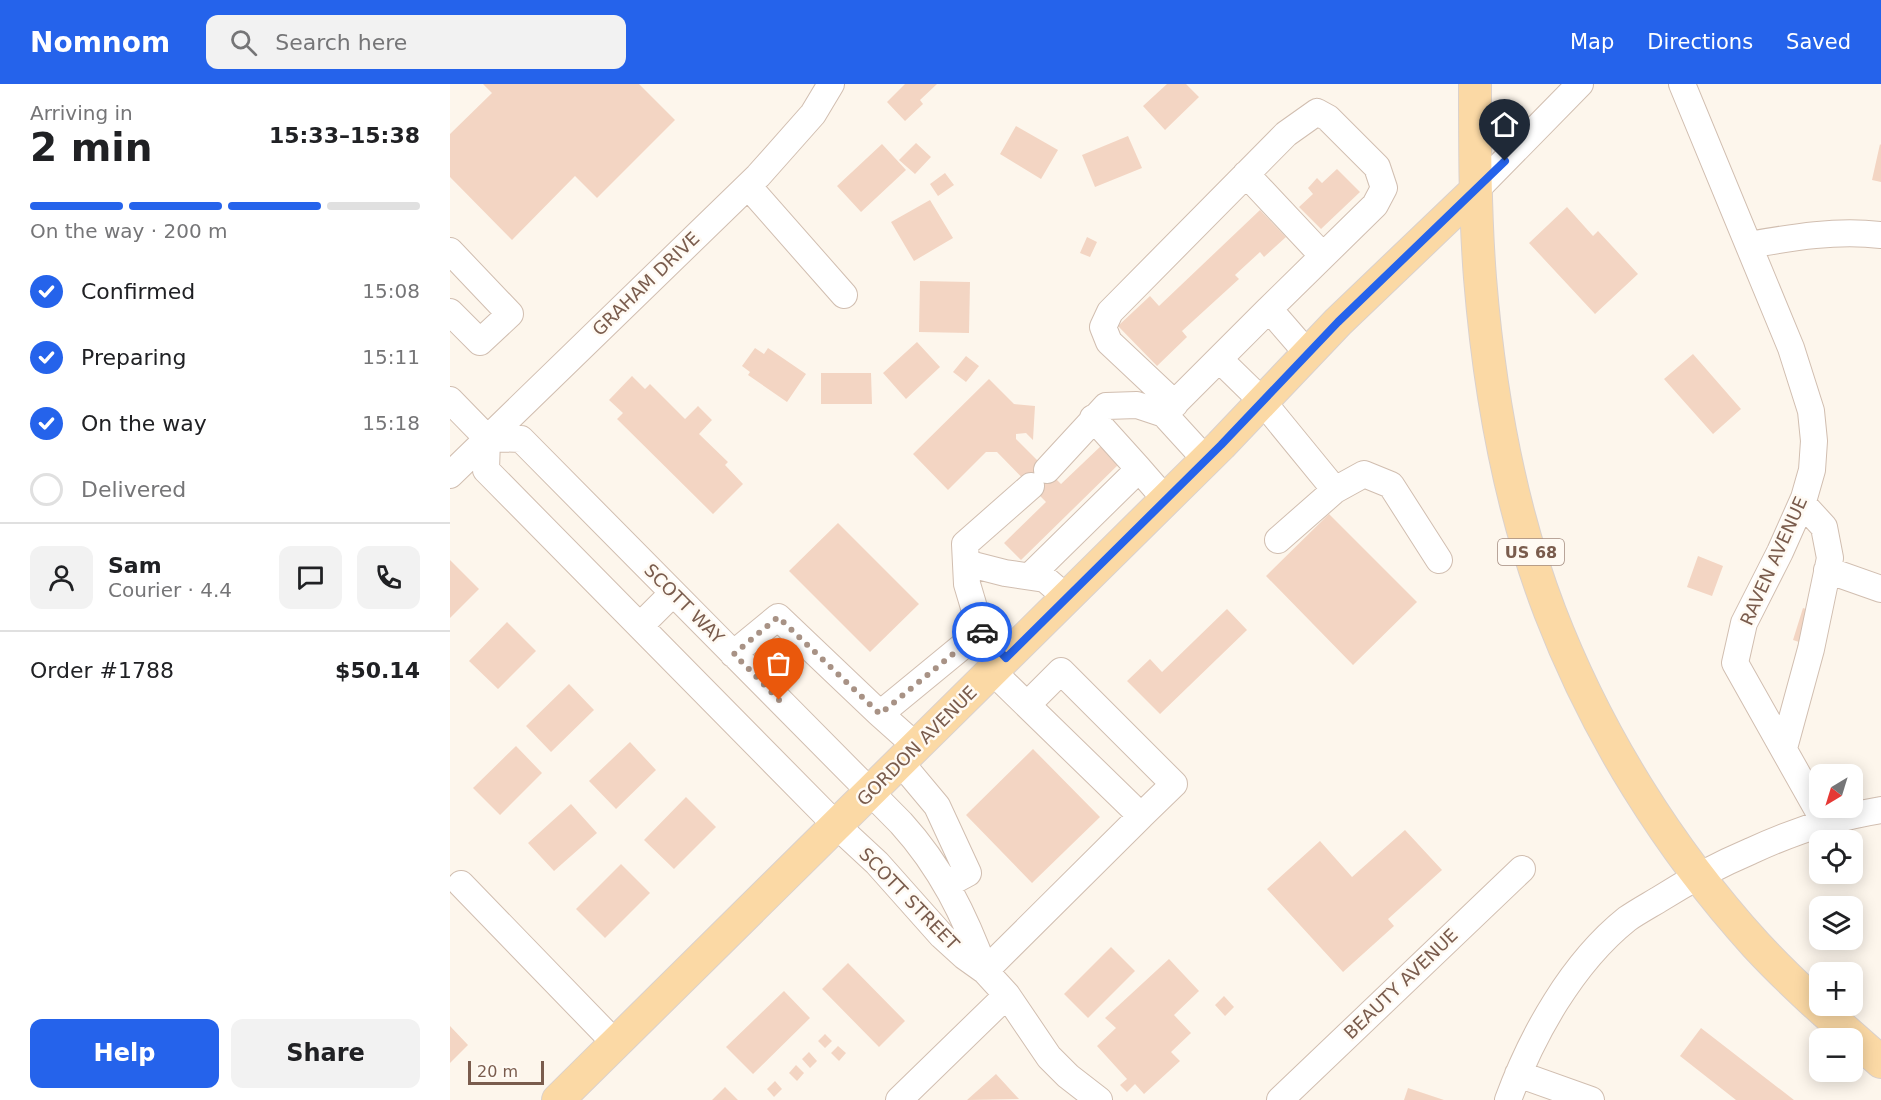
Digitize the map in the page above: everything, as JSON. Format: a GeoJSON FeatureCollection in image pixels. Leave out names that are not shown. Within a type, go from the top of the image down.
{"type":"FeatureCollection","features":[{"type":"Feature","properties":{"kind":"main road","name":"US 68"},"geometry":{"type":"LineString","coordinates":[[1475,84],[1475,191],[1480,279],[1489,360],[1520,517],[1550,612],[1586,693],[1611,742],[1648,805],[1699,875],[1756,944],[1798,988],[1881,1062]]}},
{"type":"Feature","properties":{"kind":"main road","name":"GORDON AVENUE"},"geometry":{"type":"LineString","coordinates":[[558,1100],[1166,500],[1338,322],[1475,191]]}},
{"type":"Feature","properties":{"kind":"street","name":"GRAHAM DRIVE"},"geometry":{"type":"LineString","coordinates":[[450,475],[748,186],[806,122],[831,84]]}},
{"type":"Feature","properties":{"kind":"street","name":"GORDON AVENUE"},"geometry":{"type":"LineString","coordinates":[[1475,191],[1581,84]]}},
{"type":"Feature","properties":{"kind":"street","name":"RAVEN AVENUE"},"geometry":{"type":"LineString","coordinates":[[1682,84],[1791,348],[1811,411],[1813,460],[1802,502],[1744,623],[1735,663],[1826,823]]}},
{"type":"Feature","properties":{"kind":"street"},"geometry":{"type":"LineString","coordinates":[[1169,409],[1375,205],[1384,188],[1377,167],[1328,118],[1317,112],[1286,134],[1246,174],[1110,312],[1103,327],[1109,342],[1169,409],[1206,460]]}},
{"type":"Feature","properties":{"kind":"street"},"geometry":{"type":"LineString","coordinates":[[1246,174],[1323,256]]}},
{"type":"Feature","properties":{"kind":"street"},"geometry":{"type":"LineString","coordinates":[[748,186],[843,295]]}},
{"type":"Feature","properties":{"kind":"street"},"geometry":{"type":"LineString","coordinates":[[1749,246],[1836,232],[1881,235]]}},
{"type":"Feature","properties":{"kind":"street"},"geometry":{"type":"LineString","coordinates":[[450,251],[510,314],[480,342],[450,312]]}},
{"type":"Feature","properties":{"kind":"street"},"geometry":{"type":"LineString","coordinates":[[1269,309],[1308,354]]}},
{"type":"Feature","properties":{"kind":"street"},"geometry":{"type":"LineString","coordinates":[[1219,359],[1263,402],[1335,490]]}},
{"type":"Feature","properties":{"kind":"street"},"geometry":{"type":"LineString","coordinates":[[450,400],[487,438],[486,471],[836,825]]}},
{"type":"Feature","properties":{"kind":"street"},"geometry":{"type":"LineString","coordinates":[[1142,816],[1027,705],[999,665],[981,631],[967,584],[965,544],[1039,478],[1106,406],[1137,405],[1169,409]]}},
{"type":"Feature","properties":{"kind":"street"},"geometry":{"type":"LineString","coordinates":[[1093,418],[1166,500]]}},
{"type":"Feature","properties":{"kind":"street","name":"SCOTT WAY"},"geometry":{"type":"LineString","coordinates":[[487,438],[521,439],[870,792]]}},
{"type":"Feature","properties":{"kind":"street"},"geometry":{"type":"LineString","coordinates":[[1030,576],[1139,469]]}},
{"type":"Feature","properties":{"kind":"street"},"geometry":{"type":"LineString","coordinates":[[1278,540],[1335,490],[1364,474],[1391,485],[1439,560]]}},
{"type":"Feature","properties":{"kind":"street"},"geometry":{"type":"LineString","coordinates":[[1784,748],[1810,649],[1830,558],[1824,527],[1802,502]]}},
{"type":"Feature","properties":{"kind":"street"},"geometry":{"type":"LineString","coordinates":[[966,562],[1005,573],[1046,579],[1067,598]]}},
{"type":"Feature","properties":{"kind":"street"},"geometry":{"type":"LineString","coordinates":[[1827,570],[1881,590]]}},
{"type":"Feature","properties":{"kind":"street"},"geometry":{"type":"LineString","coordinates":[[640,626],[673,593]]}},
{"type":"Feature","properties":{"kind":"street"},"geometry":{"type":"LineString","coordinates":[[734,654],[778,617],[880,714],[909,755],[938,806],[968,873],[946,885]]}},
{"type":"Feature","properties":{"kind":"street"},"geometry":{"type":"LineString","coordinates":[[880,714],[981,631]]}},
{"type":"Feature","properties":{"kind":"street"},"geometry":{"type":"LineString","coordinates":[[985,971],[1174,784],[1061,671],[1027,705]]}},
{"type":"Feature","properties":{"kind":"street","name":"SCOTT STREET"},"geometry":{"type":"LineString","coordinates":[[870,792],[906,828],[946,885],[972,933],[985,971]]}},
{"type":"Feature","properties":{"kind":"street"},"geometry":{"type":"LineString","coordinates":[[1508,1100],[1538,1032],[1565,988],[1597,950],[1630,917],[1699,875],[1760,846],[1826,823],[1881,810]]}},
{"type":"Feature","properties":{"kind":"street","name":"SCOTT STREET"},"geometry":{"type":"LineString","coordinates":[[836,825],[877,863],[942,936],[985,971],[1006,995],[1049,1057],[1096,1099]]}},
{"type":"Feature","properties":{"kind":"street","name":"BEAUTY AVENUE"},"geometry":{"type":"LineString","coordinates":[[1280,1100],[1522,868]]}},
{"type":"Feature","properties":{"kind":"street"},"geometry":{"type":"LineString","coordinates":[[461,884],[615,1044]]}},
{"type":"Feature","properties":{"kind":"street"},"geometry":{"type":"LineString","coordinates":[[898,1100],[1006,995]]}},
{"type":"Feature","properties":{"kind":"street"},"geometry":{"type":"LineString","coordinates":[[1518,1074],[1591,1100]]}},
{"type":"Feature","properties":{"kind":"building"},"geometry":{"type":"Polygon","coordinates":[[[483,84],[639,84],[675,120],[597,198],[575,176],[512,240],[450,177],[450,134],[492,93],[483,84]]]}},
{"type":"Feature","properties":{"kind":"building"},"geometry":{"type":"Polygon","coordinates":[[[905,84],[937,84],[920,100],[923,104],[905,121],[887,102],[905,84]]]}},
{"type":"Feature","properties":{"kind":"building"},"geometry":{"type":"Polygon","coordinates":[[[1167,84],[1186,84],[1199,97],[1165,130],[1143,106],[1167,84]]]}},
{"type":"Feature","properties":{"kind":"building"},"geometry":{"type":"Polygon","coordinates":[[[1016,126],[1058,150],[1041,179],[1000,154],[1016,126]]]}},
{"type":"Feature","properties":{"kind":"building"},"geometry":{"type":"Polygon","coordinates":[[[1128,136],[1142,168],[1095,187],[1082,155],[1128,136]]]}},
{"type":"Feature","properties":{"kind":"building"},"geometry":{"type":"Polygon","coordinates":[[[916,143],[931,157],[915,174],[899,160],[916,143]]]}},
{"type":"Feature","properties":{"kind":"building"},"geometry":{"type":"Polygon","coordinates":[[[882,144],[906,170],[861,212],[837,186],[882,144]]]}},
{"type":"Feature","properties":{"kind":"building"},"geometry":{"type":"Polygon","coordinates":[[[1881,145],[1881,182],[1872,180],[1881,145]]]}},
{"type":"Feature","properties":{"kind":"building"},"geometry":{"type":"Polygon","coordinates":[[[1337,169],[1360,192],[1321,229],[1299,207],[1313,194],[1308,188],[1317,178],[1322,183],[1337,169]]]}},
{"type":"Feature","properties":{"kind":"building"},"geometry":{"type":"Polygon","coordinates":[[[945,173],[954,185],[938,196],[930,184],[945,173]]]}},
{"type":"Feature","properties":{"kind":"building"},"geometry":{"type":"Polygon","coordinates":[[[930,200],[953,238],[914,261],[891,222],[930,200]]]}},
{"type":"Feature","properties":{"kind":"building"},"geometry":{"type":"Polygon","coordinates":[[[1567,207],[1593,236],[1598,231],[1638,274],[1595,314],[1529,243],[1567,207]]]}},
{"type":"Feature","properties":{"kind":"building"},"geometry":{"type":"Polygon","coordinates":[[[1260,210],[1286,237],[1264,257],[1260,252],[1235,275],[1239,279],[1182,331],[1187,337],[1157,366],[1118,326],[1150,296],[1159,306],[1260,210]]]}},
{"type":"Feature","properties":{"kind":"building"},"geometry":{"type":"Polygon","coordinates":[[[1087,237],[1097,242],[1090,257],[1080,253],[1087,237]]]}},
{"type":"Feature","properties":{"kind":"building"},"geometry":{"type":"Polygon","coordinates":[[[920,281],[970,282],[969,333],[919,332],[920,281]]]}},
{"type":"Feature","properties":{"kind":"building"},"geometry":{"type":"Polygon","coordinates":[[[917,342],[940,367],[906,399],[883,373],[917,342]]]}},
{"type":"Feature","properties":{"kind":"building"},"geometry":{"type":"Polygon","coordinates":[[[755,348],[764,354],[768,348],[806,374],[787,402],[748,375],[750,372],[742,366],[755,348]]]}},
{"type":"Feature","properties":{"kind":"building"},"geometry":{"type":"Polygon","coordinates":[[[1693,354],[1741,409],[1713,434],[1664,379],[1693,354]]]}},
{"type":"Feature","properties":{"kind":"building"},"geometry":{"type":"Polygon","coordinates":[[[966,356],[979,366],[966,382],[953,372],[966,356]]]}},
{"type":"Feature","properties":{"kind":"building"},"geometry":{"type":"Polygon","coordinates":[[[821,373],[871,373],[872,404],[821,404],[821,373]]]}},
{"type":"Feature","properties":{"kind":"building"},"geometry":{"type":"Polygon","coordinates":[[[632,376],[645,389],[650,384],[685,419],[698,406],[712,420],[699,434],[728,462],[725,465],[743,484],[713,514],[617,419],[623,413],[609,400],[632,376]]]}},
{"type":"Feature","properties":{"kind":"building"},"geometry":{"type":"Polygon","coordinates":[[[989,379],[1014,404],[1035,406],[1033,440],[1026,433],[1016,434],[1016,439],[1061,484],[1103,444],[1121,462],[1021,560],[1004,543],[1046,502],[997,452],[986,452],[948,490],[913,454],[989,379]]]}},
{"type":"Feature","properties":{"kind":"building"},"geometry":{"type":"Polygon","coordinates":[[[1329,514],[1417,602],[1353,665],[1266,576],[1329,514]]]}},
{"type":"Feature","properties":{"kind":"building"},"geometry":{"type":"Polygon","coordinates":[[[838,523],[919,604],[870,652],[789,571],[838,523]]]}},
{"type":"Feature","properties":{"kind":"building"},"geometry":{"type":"Polygon","coordinates":[[[1698,556],[1723,566],[1712,596],[1687,587],[1698,556]]]}},
{"type":"Feature","properties":{"kind":"building"},"geometry":{"type":"Polygon","coordinates":[[[450,560],[479,589],[450,618],[450,560]]]}},
{"type":"Feature","properties":{"kind":"building"},"geometry":{"type":"Polygon","coordinates":[[[1803,608],[1830,617],[1820,649],[1793,640],[1803,608]]]}},
{"type":"Feature","properties":{"kind":"building"},"geometry":{"type":"Polygon","coordinates":[[[1227,609],[1247,630],[1160,714],[1127,681],[1150,659],[1162,672],[1227,609]]]}},
{"type":"Feature","properties":{"kind":"building"},"geometry":{"type":"Polygon","coordinates":[[[507,622],[536,651],[498,689],[469,661],[507,622]]]}},
{"type":"Feature","properties":{"kind":"building"},"geometry":{"type":"Polygon","coordinates":[[[569,684],[594,710],[551,752],[526,726],[569,684]]]}},
{"type":"Feature","properties":{"kind":"building"},"geometry":{"type":"Polygon","coordinates":[[[630,742],[656,770],[616,809],[589,781],[630,742]]]}},
{"type":"Feature","properties":{"kind":"building"},"geometry":{"type":"Polygon","coordinates":[[[516,746],[542,773],[500,815],[473,788],[516,746]]]}},
{"type":"Feature","properties":{"kind":"building"},"geometry":{"type":"Polygon","coordinates":[[[1033,749],[1100,817],[1032,883],[966,815],[1033,749]]]}},
{"type":"Feature","properties":{"kind":"building"},"geometry":{"type":"Polygon","coordinates":[[[686,797],[716,827],[674,869],[644,840],[686,797]]]}},
{"type":"Feature","properties":{"kind":"building"},"geometry":{"type":"Polygon","coordinates":[[[571,804],[597,833],[554,871],[528,843],[571,804]]]}},
{"type":"Feature","properties":{"kind":"building"},"geometry":{"type":"Polygon","coordinates":[[[1405,830],[1442,870],[1388,919],[1394,926],[1343,972],[1267,889],[1320,841],[1352,877],[1405,830]]]}},
{"type":"Feature","properties":{"kind":"building"},"geometry":{"type":"Polygon","coordinates":[[[621,864],[650,893],[605,938],[576,909],[621,864]]]}},
{"type":"Feature","properties":{"kind":"building"},"geometry":{"type":"Polygon","coordinates":[[[1111,947],[1135,971],[1088,1018],[1064,994],[1111,947]]]}},
{"type":"Feature","properties":{"kind":"building"},"geometry":{"type":"Polygon","coordinates":[[[1169,959],[1199,991],[1174,1015],[1191,1033],[1171,1052],[1180,1061],[1144,1094],[1135,1084],[1127,1092],[1120,1085],[1127,1079],[1097,1046],[1116,1028],[1105,1018],[1169,959]]]}},
{"type":"Feature","properties":{"kind":"building"},"geometry":{"type":"Polygon","coordinates":[[[848,963],[905,1021],[879,1047],[822,989],[848,963]]]}},
{"type":"Feature","properties":{"kind":"building"},"geometry":{"type":"Polygon","coordinates":[[[784,991],[810,1018],[753,1074],[726,1047],[784,991]]]}},
{"type":"Feature","properties":{"kind":"building"},"geometry":{"type":"Polygon","coordinates":[[[1224,996],[1234,1007],[1225,1016],[1215,1005],[1224,996]]]}},
{"type":"Feature","properties":{"kind":"building"},"geometry":{"type":"Polygon","coordinates":[[[450,1026],[468,1045],[450,1063],[450,1026]]]}},
{"type":"Feature","properties":{"kind":"building"},"geometry":{"type":"Polygon","coordinates":[[[1701,1028],[1794,1100],[1736,1100],[1680,1056],[1701,1028]]]}},
{"type":"Feature","properties":{"kind":"building"},"geometry":{"type":"Polygon","coordinates":[[[825,1034],[832,1041],[825,1048],[818,1041],[825,1034]]]}},
{"type":"Feature","properties":{"kind":"building"},"geometry":{"type":"Polygon","coordinates":[[[838,1046],[846,1053],[839,1061],[831,1053],[838,1046]]]}},
{"type":"Feature","properties":{"kind":"building"},"geometry":{"type":"Polygon","coordinates":[[[809,1052],[817,1061],[810,1068],[802,1059],[809,1052]]]}},
{"type":"Feature","properties":{"kind":"building"},"geometry":{"type":"Polygon","coordinates":[[[796,1065],[804,1073],[797,1081],[789,1073],[796,1065]]]}},
{"type":"Feature","properties":{"kind":"building"},"geometry":{"type":"Polygon","coordinates":[[[996,1074],[1019,1099],[967,1100],[996,1074]]]}},
{"type":"Feature","properties":{"kind":"building"},"geometry":{"type":"Polygon","coordinates":[[[775,1081],[782,1089],[774,1097],[767,1089],[775,1081]]]}},
{"type":"Feature","properties":{"kind":"building"},"geometry":{"type":"Polygon","coordinates":[[[725,1087],[738,1100],[712,1100],[725,1087]]]}},
{"type":"Feature","properties":{"kind":"building"},"geometry":{"type":"Polygon","coordinates":[[[1408,1088],[1444,1100],[1404,1100],[1408,1088]]]}},
{"type":"Feature","properties":{"kind":"way so far"},"geometry":{"type":"LineString","coordinates":[[779,700],[734,654],[778,617],[880,714],[982,632]]}},
{"type":"Feature","properties":{"kind":"route"},"geometry":{"type":"LineString","coordinates":[[982,632],[1006,658],[1221,445],[1338,322],[1505,161]]}}]}
